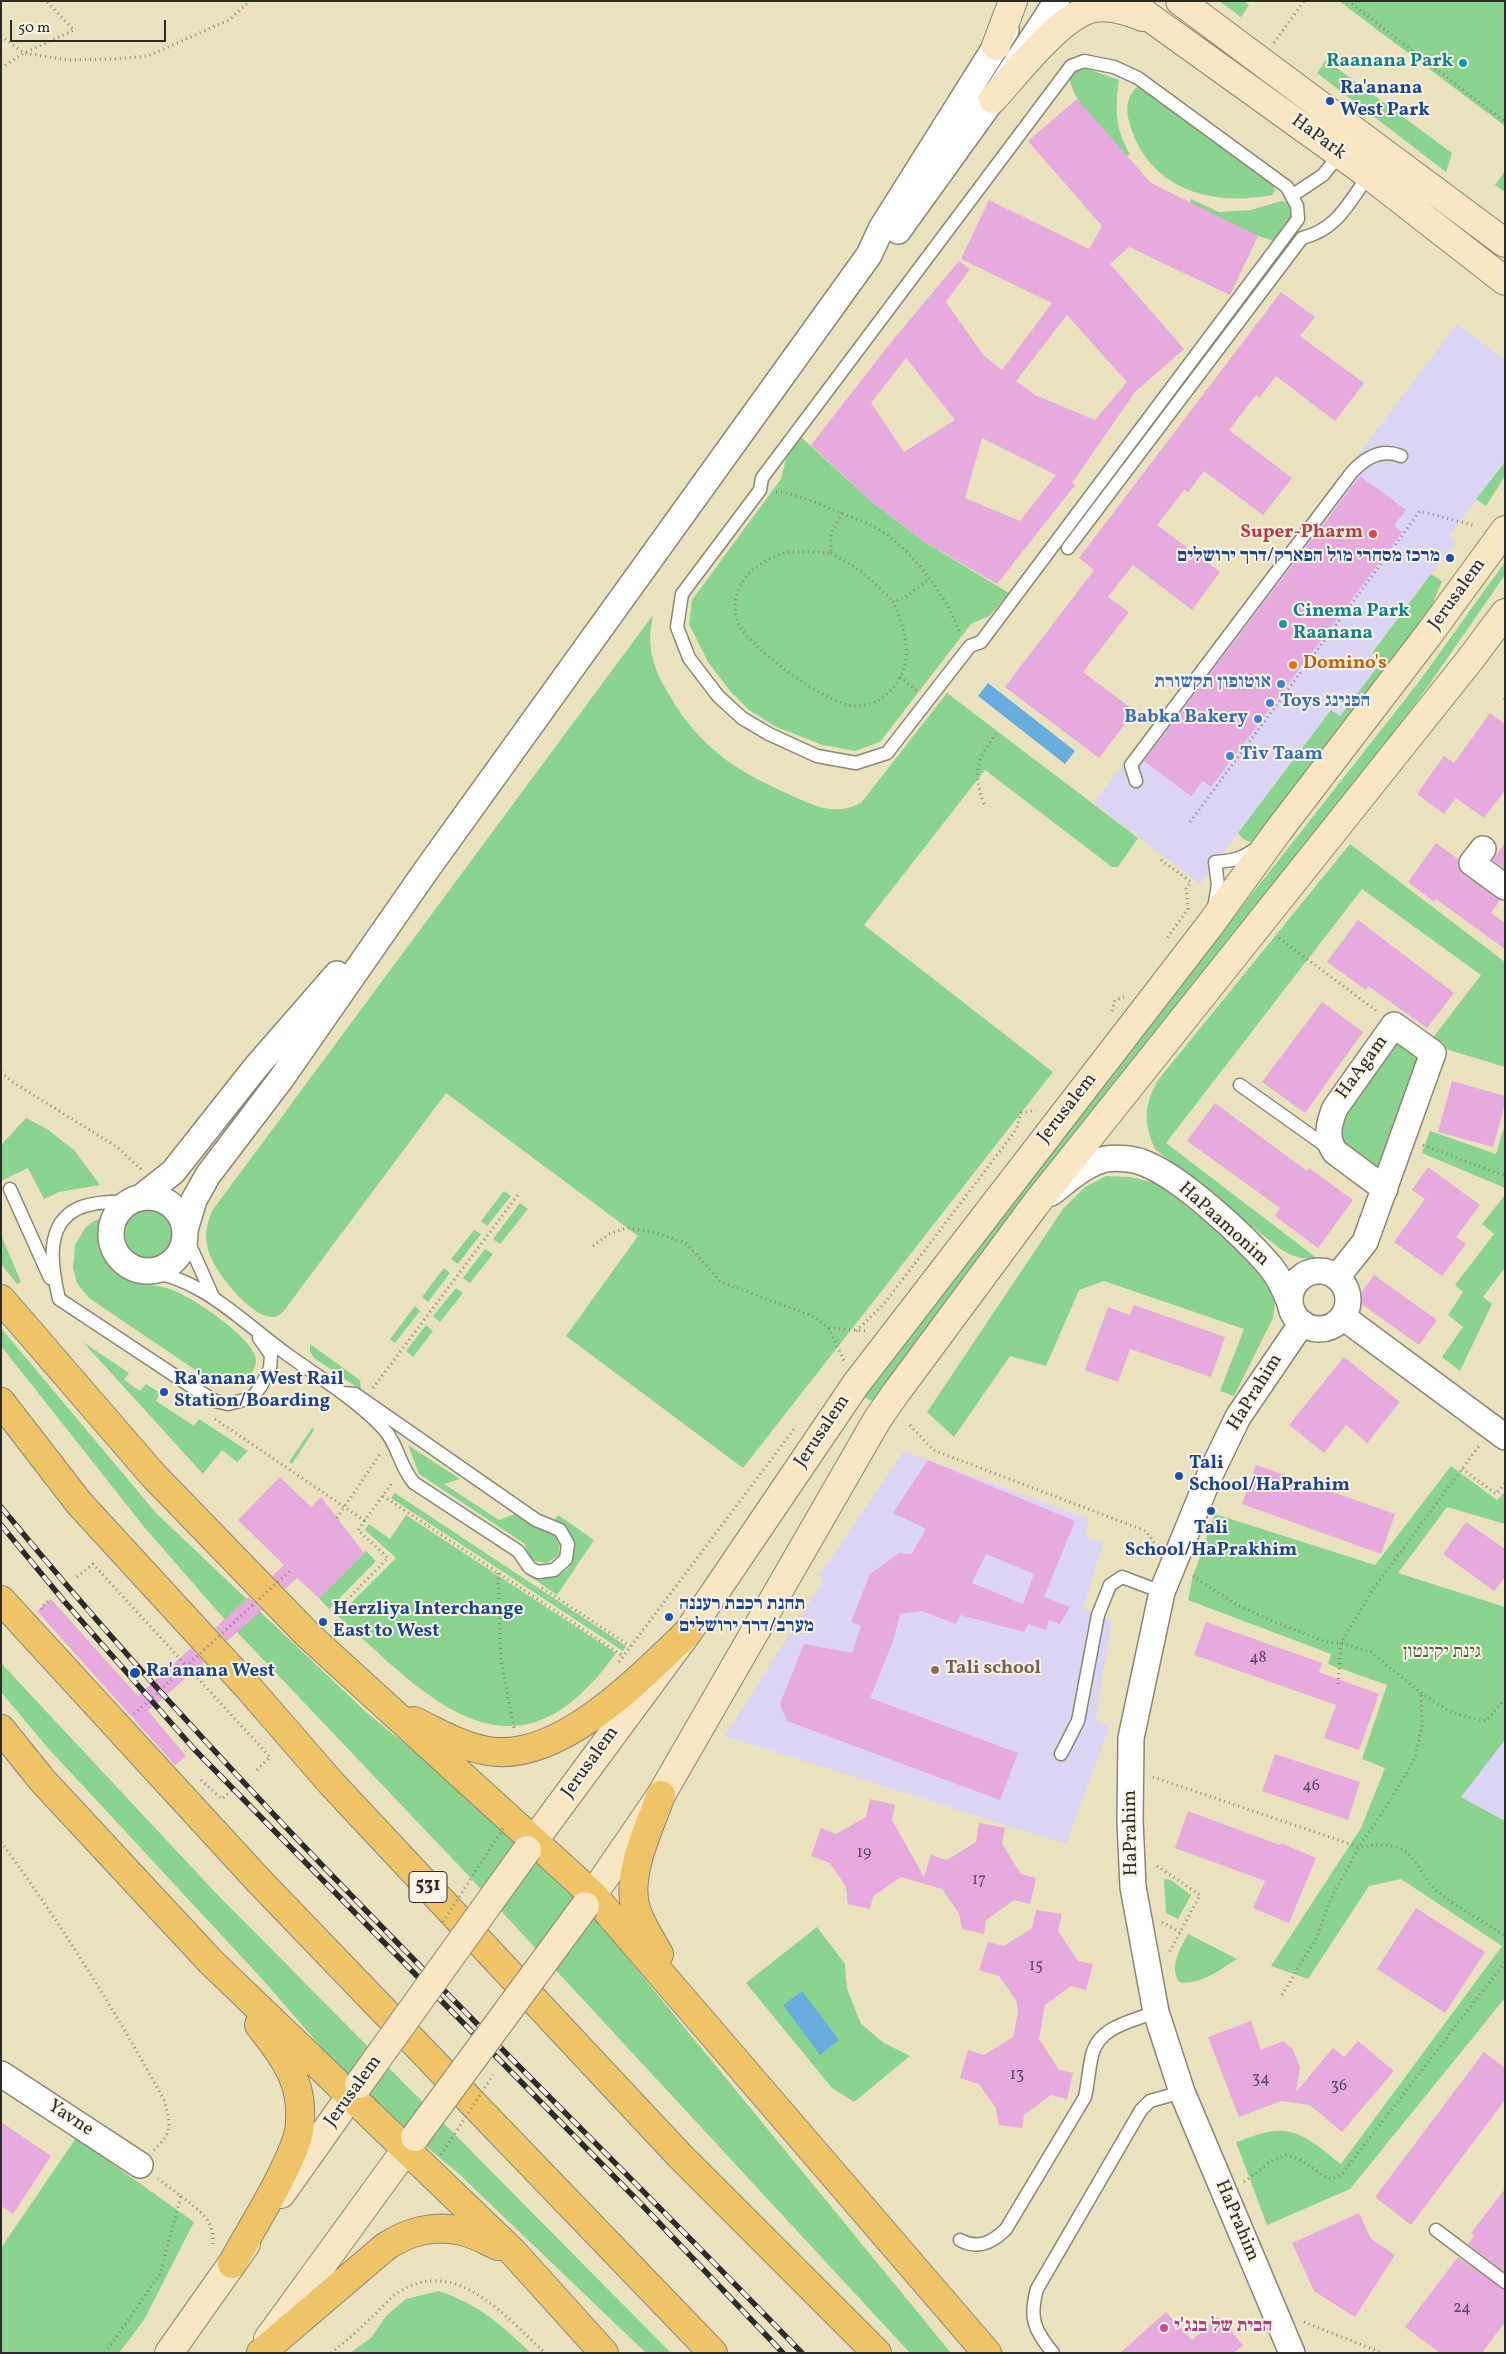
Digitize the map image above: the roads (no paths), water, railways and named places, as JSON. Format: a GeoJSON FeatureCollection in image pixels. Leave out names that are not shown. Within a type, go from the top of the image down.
{"type":"FeatureCollection","features":[{"type":"Feature","properties":{"kind":"highway"},"geometry":{"type":"LineString","coordinates":[[1,1299],[153,1475],[308,1635],[589,1900],[688,2005],[987,2353]]}},
{"type":"Feature","properties":{"kind":"highway","name":"531"},"geometry":{"type":"LineString","coordinates":[[1,1402],[79,1503],[247,1686],[332,1784],[680,2156],[877,2353]]}},
{"type":"Feature","properties":{"kind":"highway"},"geometry":{"type":"LineString","coordinates":[[1,1600],[258,1882],[713,2353]]}},
{"type":"Feature","properties":{"kind":"highway"},"geometry":{"type":"LineString","coordinates":[[386,1708],[469,1746],[489,1752],[518,1751],[547,1742],[584,1723],[597,1714],[617,1700],[688,1632]]}},
{"type":"Feature","properties":{"kind":"highway"},"geometry":{"type":"LineString","coordinates":[[1,1729],[42,1780],[211,1962],[277,2048],[296,2083],[300,2109],[297,2138],[282,2171],[222,2254]]}},
{"type":"Feature","properties":{"kind":"highway"},"geometry":{"type":"LineString","coordinates":[[661,1795],[642,1844],[634,1886],[635,1903],[640,1920],[688,2005]]}},
{"type":"Feature","properties":{"kind":"highway"},"geometry":{"type":"LineString","coordinates":[[211,1962],[355,2090],[411,2144],[512,2251],[604,2353]]}},
{"type":"Feature","properties":{"kind":"highway"},"geometry":{"type":"LineString","coordinates":[[260,2353],[384,2247],[401,2236],[430,2229],[462,2231],[512,2251]]}},
{"type":"Feature","properties":{"kind":"main road"},"geometry":{"type":"LineString","coordinates":[[996,46],[1013,1]]}},
{"type":"Feature","properties":{"kind":"main road","name":"HaPark"},"geometry":{"type":"LineString","coordinates":[[1127,1],[1369,175],[1505,280]]}},
{"type":"Feature","properties":{"kind":"main road","name":"HaPark"},"geometry":{"type":"LineString","coordinates":[[1180,1],[1502,235]]}},
{"type":"Feature","properties":{"kind":"main road"},"geometry":{"type":"LineString","coordinates":[[993,99],[1072,17],[1095,8],[1112,8],[1127,10],[1155,21]]}},
{"type":"Feature","properties":{"kind":"main road","name":"Jerusalem"},"geometry":{"type":"LineString","coordinates":[[169,2353],[222,2254],[355,2090],[531,1845],[688,1632],[850,1393],[906,1317],[1210,925],[1278,831],[1429,634],[1505,530]]}},
{"type":"Feature","properties":{"kind":"main road","name":"Jerusalem"},"geometry":{"type":"LineString","coordinates":[[260,2353],[589,1900],[661,1795],[878,1420],[1035,1205],[1469,661],[1505,613]]}},
{"type":"Feature","properties":{"kind":"street"},"geometry":{"type":"LineString","coordinates":[[425,872],[256,1067],[188,1154],[145,1194],[123,1207],[116,1216],[112,1228],[112,1240],[115,1252],[123,1261],[133,1268],[145,1271],[157,1270],[168,1265],[177,1257],[183,1246],[194,1200],[208,1175],[280,1079],[425,872],[869,255],[881,229],[1025,1]]}},
{"type":"Feature","properties":{"kind":"street"},"geometry":{"type":"LineString","coordinates":[[869,255],[893,237],[993,99],[1057,1]]}},
{"type":"Feature","properties":{"kind":"street"},"geometry":{"type":"LineString","coordinates":[[1483,849],[1472,863],[1505,887]]}},
{"type":"Feature","properties":{"kind":"street","name":"HaAgam"},"geometry":{"type":"LineString","coordinates":[[1335,1152],[1330,1144],[1328,1133],[1335,1108],[1394,1025],[1433,1053],[1365,1242],[1337,1276]]}},
{"type":"Feature","properties":{"kind":"street"},"geometry":{"type":"LineString","coordinates":[[1335,1152],[1385,1190]]}},
{"type":"Feature","properties":{"kind":"street","name":"HaPaamonim"},"geometry":{"type":"LineString","coordinates":[[1035,1205],[1080,1172],[1106,1159],[1143,1162],[1169,1176],[1214,1212],[1270,1267],[1285,1288],[1296,1313]]}},
{"type":"Feature","properties":{"kind":"street"},"geometry":{"type":"LineString","coordinates":[[145,1194],[164,1202],[174,1209],[181,1218],[185,1232]]}},
{"type":"Feature","properties":{"kind":"street"},"geometry":{"type":"LineString","coordinates":[[1317,1271],[1325,1271],[1337,1276],[1345,1284],[1348,1292],[1348,1308],[1336,1324],[1327,1328],[1317,1329],[1296,1313],[1291,1293],[1295,1284],[1302,1276],[1317,1271]]}},
{"type":"Feature","properties":{"kind":"street","name":"HaPrahim"},"geometry":{"type":"LineString","coordinates":[[1292,2353],[1182,2092],[1156,2012],[1152,1998],[1134,1887],[1130,1821],[1131,1738],[1162,1592],[1209,1478],[1238,1417],[1296,1313]]}},
{"type":"Feature","properties":{"kind":"street"},"geometry":{"type":"LineString","coordinates":[[1343,1317],[1505,1437]]}},
{"type":"Feature","properties":{"kind":"street","name":"Yavne"},"geometry":{"type":"LineString","coordinates":[[1,2074],[140,2165]]}},
{"type":"Feature","properties":{"kind":"lane"},"geometry":{"type":"LineString","coordinates":[[1084,61],[1100,63],[1138,78],[1287,187],[1293,195],[1297,206],[1298,219],[1291,231],[981,642],[970,646],[887,753],[856,763],[817,756],[769,734],[742,718],[718,696],[689,658],[677,627],[682,594],[760,490],[762,478],[1072,66],[1084,61]]}},
{"type":"Feature","properties":{"kind":"lane"},"geometry":{"type":"LineString","coordinates":[[1293,195],[1323,175],[1340,154]]}},
{"type":"Feature","properties":{"kind":"lane"},"geometry":{"type":"LineString","coordinates":[[1068,548],[1302,238],[1333,224],[1369,175]]}},
{"type":"Feature","properties":{"kind":"lane"},"geometry":{"type":"LineString","coordinates":[[1136,781],[1131,765],[1352,472],[1369,457],[1392,452],[1401,456]]}},
{"type":"Feature","properties":{"kind":"lane"},"geometry":{"type":"LineString","coordinates":[[1240,1085],[1335,1152]]}},
{"type":"Feature","properties":{"kind":"lane"},"geometry":{"type":"LineString","coordinates":[[10,1189],[60,1299],[192,1387],[215,1400],[228,1404],[252,1398],[261,1386],[270,1368],[271,1355],[246,1322]]}},
{"type":"Feature","properties":{"kind":"lane"},"geometry":{"type":"LineString","coordinates":[[60,1299],[53,1270],[52,1250],[57,1233],[66,1218],[79,1208],[145,1194]]}},
{"type":"Feature","properties":{"kind":"lane"},"geometry":{"type":"LineString","coordinates":[[185,1232],[213,1297]]}},
{"type":"Feature","properties":{"kind":"lane"},"geometry":{"type":"LineString","coordinates":[[145,1271],[166,1273],[213,1297],[286,1354],[342,1393],[389,1434],[407,1475],[414,1482],[518,1551],[525,1562],[538,1572],[554,1570],[566,1559],[568,1544],[560,1530],[536,1520],[355,1394],[342,1393]]}},
{"type":"Feature","properties":{"kind":"lane"},"geometry":{"type":"LineString","coordinates":[[1061,1754],[1078,1722],[1098,1615],[1110,1585],[1122,1578],[1162,1592]]}},
{"type":"Feature","properties":{"kind":"lane"},"geometry":{"type":"LineString","coordinates":[[960,2240],[966,2244],[982,2245],[995,2240],[1006,2229],[1085,2097],[1092,2055],[1097,2041],[1107,2032],[1156,2012]]}},
{"type":"Feature","properties":{"kind":"lane"},"geometry":{"type":"LineString","coordinates":[[1053,2353],[1036,2329],[1032,2308],[1037,2289],[1141,2110],[1150,2101],[1182,2092]]}},
{"type":"Feature","properties":{"kind":"lane"},"geometry":{"type":"LineString","coordinates":[[1436,2230],[1505,2282]]}},
{"type":"Feature","properties":{"kind":"water"},"geometry":{"type":"Polygon","coordinates":[[[988,683],[1075,751],[1065,764],[978,696],[988,683]]]}},
{"type":"Feature","properties":{"kind":"water"},"geometry":{"type":"Polygon","coordinates":[[[802,1991],[839,2040],[820,2055],[783,2005],[802,1991]]]}},
{"type":"Feature","properties":{"kind":"railway"},"geometry":{"type":"LineString","coordinates":[[1,1507],[95,1618],[192,1727],[292,1833],[802,2353]]}},
{"type":"Feature","properties":{"kind":"railway"},"geometry":{"type":"LineString","coordinates":[[1,1525],[64,1601],[194,1749],[642,2205],[783,2353]]}},
{"type":"Feature","properties":{"kind":"place","name":"Raanana Park"},"geometry":{"type":"Point","coordinates":[1463,63]}},
{"type":"Feature","properties":{"kind":"place","name":"Ra'anana West Park"},"geometry":{"type":"Point","coordinates":[1330,101]}},
{"type":"Feature","properties":{"kind":"place","name":"Super-Pharm"},"geometry":{"type":"Point","coordinates":[1373,534]}},
{"type":"Feature","properties":{"kind":"place","name":"מרכז מסחרי מול הפארק/דרך ירושלים"},"geometry":{"type":"Point","coordinates":[1450,558]}},
{"type":"Feature","properties":{"kind":"place","name":"Cinema Park Raanana"},"geometry":{"type":"Point","coordinates":[1283,624]}},
{"type":"Feature","properties":{"kind":"place","name":"Domino's"},"geometry":{"type":"Point","coordinates":[1293,665]}},
{"type":"Feature","properties":{"kind":"place","name":"אוטופון תקשורת"},"geometry":{"type":"Point","coordinates":[1281,684]}},
{"type":"Feature","properties":{"kind":"place","name":"Toys הפנינג"},"geometry":{"type":"Point","coordinates":[1270,703]}},
{"type":"Feature","properties":{"kind":"place","name":"Babka Bakery"},"geometry":{"type":"Point","coordinates":[1258,719]}},
{"type":"Feature","properties":{"kind":"place","name":"Tiv Taam"},"geometry":{"type":"Point","coordinates":[1230,756]}},
{"type":"Feature","properties":{"kind":"place","name":"Ra'anana West Rail Station/Boarding"},"geometry":{"type":"Point","coordinates":[164,1392]}},
{"type":"Feature","properties":{"kind":"place","name":"Tali School/HaPrahim"},"geometry":{"type":"Point","coordinates":[1179,1476]}},
{"type":"Feature","properties":{"kind":"place","name":"Tali School/HaPrakhim"},"geometry":{"type":"Point","coordinates":[1211,1511]}},
{"type":"Feature","properties":{"kind":"place","name":"תחנת רכבת רעננה מערב/דרך ירושלים"},"geometry":{"type":"Point","coordinates":[669,1617]}},
{"type":"Feature","properties":{"kind":"place","name":"Herzliya Interchange East to West"},"geometry":{"type":"Point","coordinates":[323,1622]}},
{"type":"Feature","properties":{"kind":"place","name":"Tali school"},"geometry":{"type":"Point","coordinates":[935,1670]}},
{"type":"Feature","properties":{"kind":"place","name":"Ra'anana West"},"geometry":{"type":"Point","coordinates":[135,1673]}},
{"type":"Feature","properties":{"kind":"place","name":"הבית של בנג'י"},"geometry":{"type":"Point","coordinates":[1164,2328]}},
{"type":"Feature","properties":{"kind":"park label","name":"גינת יקינטון"},"geometry":{"type":"Point","coordinates":[1442,1654]}}]}
